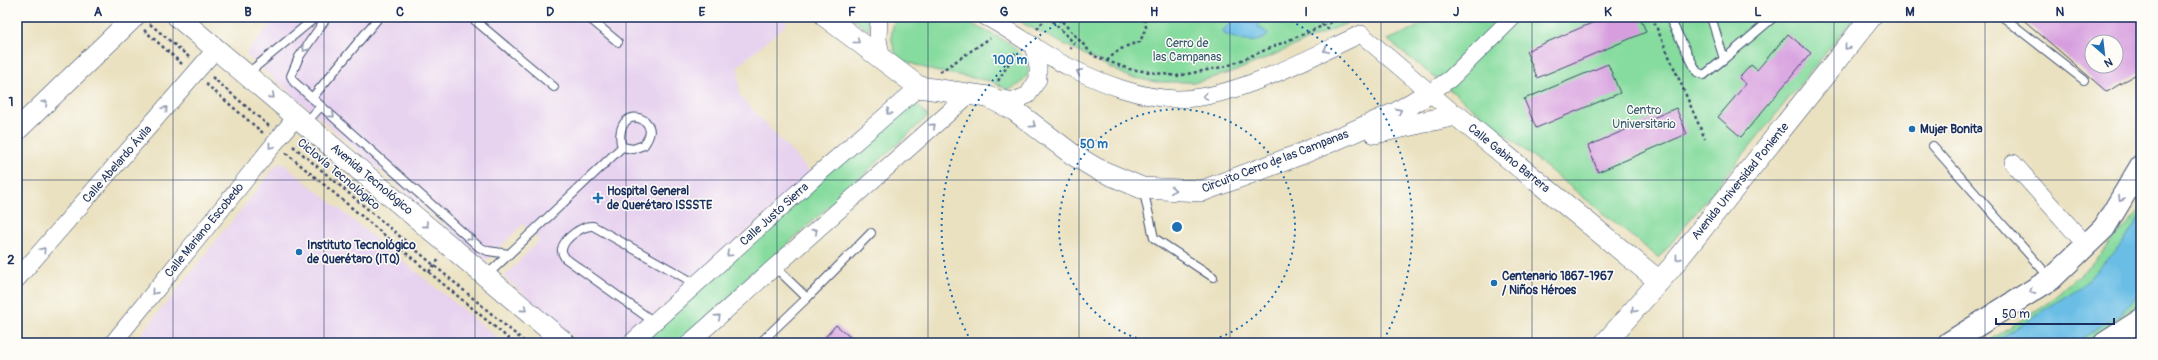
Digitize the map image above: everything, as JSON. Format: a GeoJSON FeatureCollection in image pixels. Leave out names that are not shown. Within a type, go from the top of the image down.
{"type":"FeatureCollection","features":[{"type":"Feature","properties":{"kind":"main road"},"geometry":{"type":"LineString","coordinates":[[1949,343],[2051,279],[2104,228],[2141,166]]}},
{"type":"Feature","properties":{"kind":"main road"},"geometry":{"type":"LineString","coordinates":[[2106,343],[2141,320]]}},
{"type":"Feature","properties":{"kind":"street","name":"Avenida Tecnológico"},"geometry":{"type":"LineString","coordinates":[[178,17],[300,120],[340,151],[565,343]]}},
{"type":"Feature","properties":{"kind":"street","name":"Circuito Cerro de las Campanas"},"geometry":{"type":"LineString","coordinates":[[826,17],[919,87],[979,95],[1014,110],[1072,154],[1097,169],[1142,188],[1202,191],[1301,154],[1346,135],[1398,112],[1429,93]]}},
{"type":"Feature","properties":{"kind":"street"},"geometry":{"type":"LineString","coordinates":[[879,17],[878,39],[882,60]]}},
{"type":"Feature","properties":{"kind":"street"},"geometry":{"type":"LineString","coordinates":[[986,17],[1067,66],[1108,85],[1141,94],[1176,99],[1224,93],[1293,65],[1344,42]]}},
{"type":"Feature","properties":{"kind":"street"},"geometry":{"type":"LineString","coordinates":[[1429,93],[1450,79],[1513,17]]}},
{"type":"Feature","properties":{"kind":"street","name":"Avenida Universidad Poniente"},"geometry":{"type":"LineString","coordinates":[[1605,343],[1659,281],[1871,17]]}},
{"type":"Feature","properties":{"kind":"street"},"geometry":{"type":"LineString","coordinates":[[17,130],[138,20]]}},
{"type":"Feature","properties":{"kind":"street","name":"Calle Gabino Barrera"},"geometry":{"type":"LineString","coordinates":[[1344,42],[1361,34],[1429,93],[1659,281]]}},
{"type":"Feature","properties":{"kind":"street"},"geometry":{"type":"LineString","coordinates":[[689,343],[775,267],[979,95],[1014,101],[1028,95],[1038,79],[1038,66],[1028,42]]}},
{"type":"Feature","properties":{"kind":"street","name":"Calle Abelardo Ávila"},"geometry":{"type":"LineString","coordinates":[[17,279],[216,49]]}},
{"type":"Feature","properties":{"kind":"street","name":"Calle Justo Sierra"},"geometry":{"type":"LineString","coordinates":[[631,343],[919,87]]}},
{"type":"Feature","properties":{"kind":"street"},"geometry":{"type":"LineString","coordinates":[[1346,135],[1363,136],[1456,115]]}},
{"type":"Feature","properties":{"kind":"street","name":"Calle Mariano Escobedo"},"geometry":{"type":"LineString","coordinates":[[114,343],[276,139],[300,120]]}},
{"type":"Feature","properties":{"kind":"street"},"geometry":{"type":"LineString","coordinates":[[2013,163],[2086,246]]}},
{"type":"Feature","properties":{"kind":"lane"},"geometry":{"type":"LineString","coordinates":[[247,74],[316,17]]}},
{"type":"Feature","properties":{"kind":"lane"},"geometry":{"type":"LineString","coordinates":[[327,17],[299,57],[290,76],[294,82],[479,247],[488,251],[509,254]]}},
{"type":"Feature","properties":{"kind":"lane"},"geometry":{"type":"LineString","coordinates":[[312,98],[379,17]]}},
{"type":"Feature","properties":{"kind":"lane"},"geometry":{"type":"LineString","coordinates":[[471,17],[554,86]]}},
{"type":"Feature","properties":{"kind":"lane"},"geometry":{"type":"LineString","coordinates":[[588,17],[618,42]]}},
{"type":"Feature","properties":{"kind":"lane"},"geometry":{"type":"LineString","coordinates":[[1669,17],[1697,72],[1704,75],[1774,17]]}},
{"type":"Feature","properties":{"kind":"lane"},"geometry":{"type":"LineString","coordinates":[[1711,17],[1724,59]]}},
{"type":"Feature","properties":{"kind":"lane"},"geometry":{"type":"LineString","coordinates":[[2003,17],[2084,80]]}},
{"type":"Feature","properties":{"kind":"lane"},"geometry":{"type":"LineString","coordinates":[[300,120],[321,106]]}},
{"type":"Feature","properties":{"kind":"lane"},"geometry":{"type":"LineString","coordinates":[[1933,146],[2051,279]]}},
{"type":"Feature","properties":{"kind":"lane"},"geometry":{"type":"LineString","coordinates":[[485,276],[622,147]]}},
{"type":"Feature","properties":{"kind":"lane"},"geometry":{"type":"LineString","coordinates":[[1142,188],[1154,238],[1213,277]]}},
{"type":"Feature","properties":{"kind":"lane"},"geometry":{"type":"LineString","coordinates":[[654,322],[566,258],[562,252],[562,247],[579,228],[587,225],[593,226],[696,284]]}},
{"type":"Feature","properties":{"kind":"lane"},"geometry":{"type":"LineString","coordinates":[[760,343],[871,233]]}},
{"type":"Feature","properties":{"kind":"lane"},"geometry":{"type":"LineString","coordinates":[[775,267],[807,298]]}},
{"type":"Feature","properties":{"kind":"path"},"geometry":{"type":"LineString","coordinates":[[1038,28],[1047,17],[1074,43],[1071,48],[1066,45]]}},
{"type":"Feature","properties":{"kind":"path"},"geometry":{"type":"LineString","coordinates":[[1058,17],[1094,56],[1129,69],[1177,76],[1227,66],[1344,17]]}},
{"type":"Feature","properties":{"kind":"path"},"geometry":{"type":"LineString","coordinates":[[1107,61],[1114,53],[1126,45],[1140,42],[1146,27],[1144,17]]}},
{"type":"Feature","properties":{"kind":"path"},"geometry":{"type":"LineString","coordinates":[[1312,17],[1344,42]]}},
{"type":"Feature","properties":{"kind":"path"},"geometry":{"type":"LineString","coordinates":[[1652,17],[1705,139]]}},
{"type":"Feature","properties":{"kind":"path"},"geometry":{"type":"LineString","coordinates":[[138,20],[514,343]]}},
{"type":"Feature","properties":{"kind":"path","name":"Ciclovía Tecnológico"},"geometry":{"type":"LineString","coordinates":[[138,20],[276,139],[526,343]]}},
{"type":"Feature","properties":{"kind":"path"},"geometry":{"type":"LineString","coordinates":[[919,87],[1006,28]]}},
{"type":"Feature","properties":{"kind":"path"},"geometry":{"type":"LineString","coordinates":[[979,95],[1028,42]]}},
{"type":"Feature","properties":{"kind":"shaded area","name":"Hospital General de Querétaro ISSSTE"},"geometry":{"type":"Polygon","coordinates":[[[277,17],[782,17],[788,23],[738,66],[740,96],[811,173],[623,343],[580,343],[504,277],[539,240],[523,224],[486,261],[245,54],[277,17]]]}},
{"type":"Feature","properties":{"kind":"shaded area","name":"Instituto Tecnológico de Querétaro (ITQ)"},"geometry":{"type":"Polygon","coordinates":[[[280,161],[504,343],[134,343],[280,161]]]}},
{"type":"Feature","properties":{"kind":"green space"},"geometry":{"type":"Polygon","coordinates":[[[851,17],[869,17],[869,31],[851,17]]]}},
{"type":"Feature","properties":{"kind":"green space"},"geometry":{"type":"Polygon","coordinates":[[[896,17],[959,17],[1009,43],[1028,63],[1028,74],[1020,84],[1008,90],[991,81],[934,71],[898,59],[892,38],[892,28],[896,17]]]}},
{"type":"Feature","properties":{"kind":"green space","name":"Cerro de las Campanas"},"geometry":{"type":"Polygon","coordinates":[[[1014,17],[1361,17],[1236,71],[1197,82],[1156,82],[1129,77],[1024,24],[1014,17]]]}},
{"type":"Feature","properties":{"kind":"green space","name":"Centro Universitario"},"geometry":{"type":"Polygon","coordinates":[[[1439,17],[1855,17],[1659,258],[1388,40],[1439,17]]]}},
{"type":"Feature","properties":{"kind":"green space"},"geometry":{"type":"Polygon","coordinates":[[[910,97],[928,116],[679,343],[639,343],[910,97]]]}},
{"type":"Feature","properties":{"kind":"green space"},"geometry":{"type":"Polygon","coordinates":[[[2141,209],[2141,301],[2088,343],[1986,343],[2049,302],[2094,262],[2141,209]]]}},
{"type":"Feature","properties":{"kind":"water"},"geometry":{"type":"Polygon","coordinates":[[[1237,17],[1263,17],[1259,22],[1259,27],[1269,34],[1259,40],[1248,41],[1224,34],[1223,30],[1237,17]]]}},
{"type":"Feature","properties":{"kind":"water"},"geometry":{"type":"Polygon","coordinates":[[[2141,215],[2141,290],[2121,314],[2075,343],[1993,343],[2083,285],[2123,242],[2141,215]]]}},
{"type":"Feature","properties":{"kind":"building"},"geometry":{"type":"Polygon","coordinates":[[[1606,17],[1640,17],[1646,32],[1537,78],[1526,51],[1606,17]]]}},
{"type":"Feature","properties":{"kind":"building"},"geometry":{"type":"Polygon","coordinates":[[[2020,17],[2141,17],[2141,71],[2107,92],[2086,74],[2124,74],[2124,34],[2084,34],[2084,72],[2020,17]]]}},
{"type":"Feature","properties":{"kind":"building"},"geometry":{"type":"Polygon","coordinates":[[[1788,34],[1811,53],[1741,137],[1718,117],[1746,84],[1739,78],[1751,65],[1757,70],[1788,34]]]}},
{"type":"Feature","properties":{"kind":"building"},"geometry":{"type":"Polygon","coordinates":[[[1608,64],[1620,93],[1536,128],[1524,99],[1608,64]]]}},
{"type":"Feature","properties":{"kind":"building"},"geometry":{"type":"Polygon","coordinates":[[[1676,108],[1687,134],[1598,172],[1588,146],[1676,108]]]}},
{"type":"Feature","properties":{"kind":"building"},"geometry":{"type":"Polygon","coordinates":[[[836,325],[857,343],[820,343],[836,325]]]}},
{"type":"Feature","properties":{"kind":"place","name":"Mujer Bonita"},"geometry":{"type":"Point","coordinates":[1912,129]}},
{"type":"Feature","properties":{"kind":"place","name":"Hospital General de Querétaro ISSSTE"},"geometry":{"type":"Point","coordinates":[598,198]}},
{"type":"Feature","properties":{"kind":"place","name":"Instituto Tecnológico de Querétaro (ITQ)"},"geometry":{"type":"Point","coordinates":[299,252]}},
{"type":"Feature","properties":{"kind":"place","name":"Centenario 1867-1967 / Niños Héroes"},"geometry":{"type":"Point","coordinates":[1494,283]}}]}
